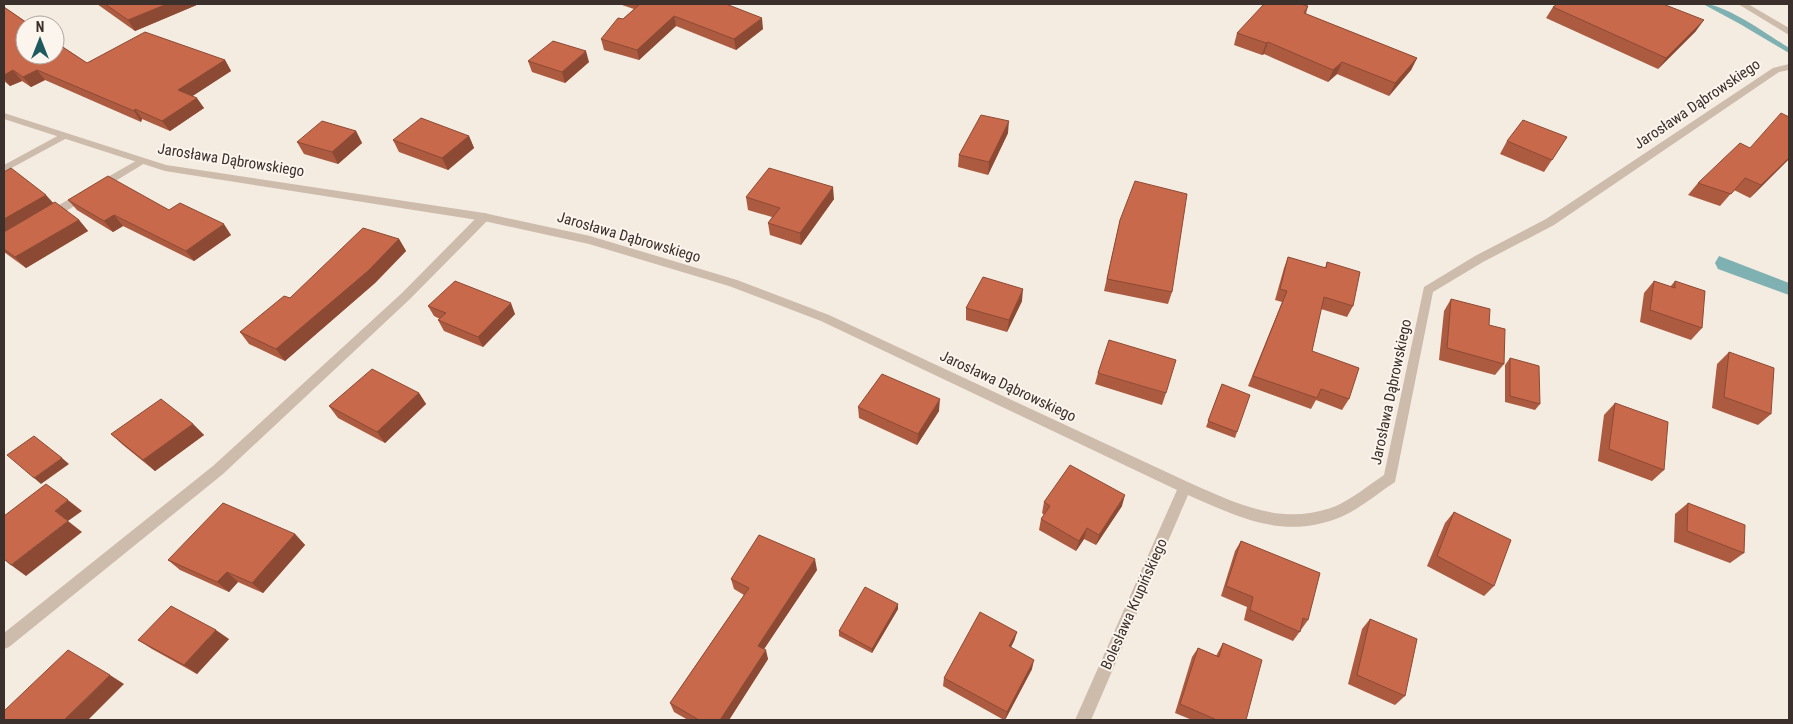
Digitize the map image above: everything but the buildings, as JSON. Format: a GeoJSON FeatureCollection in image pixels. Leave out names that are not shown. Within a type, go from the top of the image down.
{"type":"FeatureCollection","features":[{"type":"Feature","properties":{"kind":"street"},"geometry":{"type":"LineString","coordinates":[[1742,4],[1789,32]]}},
{"type":"Feature","properties":{"kind":"street","name":"Jarosława Dąbrowskiego"},"geometry":{"type":"LineString","coordinates":[[4,116],[165,168],[484,217],[590,240],[733,283],[826,318],[1185,487],[1247,514],[1296,522],[1340,511],[1390,478],[1428,290],[1479,259],[1550,222],[1776,70],[1789,67]]}},
{"type":"Feature","properties":{"kind":"street"},"geometry":{"type":"LineString","coordinates":[[4,169],[64,136]]}},
{"type":"Feature","properties":{"kind":"street"},"geometry":{"type":"LineString","coordinates":[[36,224],[142,161]]}},
{"type":"Feature","properties":{"kind":"street"},"geometry":{"type":"LineString","coordinates":[[4,642],[218,470],[406,296],[484,217]]}},
{"type":"Feature","properties":{"kind":"street","name":"Bolesława Krupińskiego"},"geometry":{"type":"LineString","coordinates":[[1084,720],[1185,487]]}},
{"type":"Feature","properties":{"kind":"water"},"geometry":{"type":"Polygon","coordinates":[[[1719,256],[1789,283],[1789,295],[1718,269],[1715,263],[1719,256]]]}},
{"type":"Feature","properties":{"kind":"waterway"},"geometry":{"type":"LineString","coordinates":[[1707,4],[1743,22],[1789,51]]}}]}
